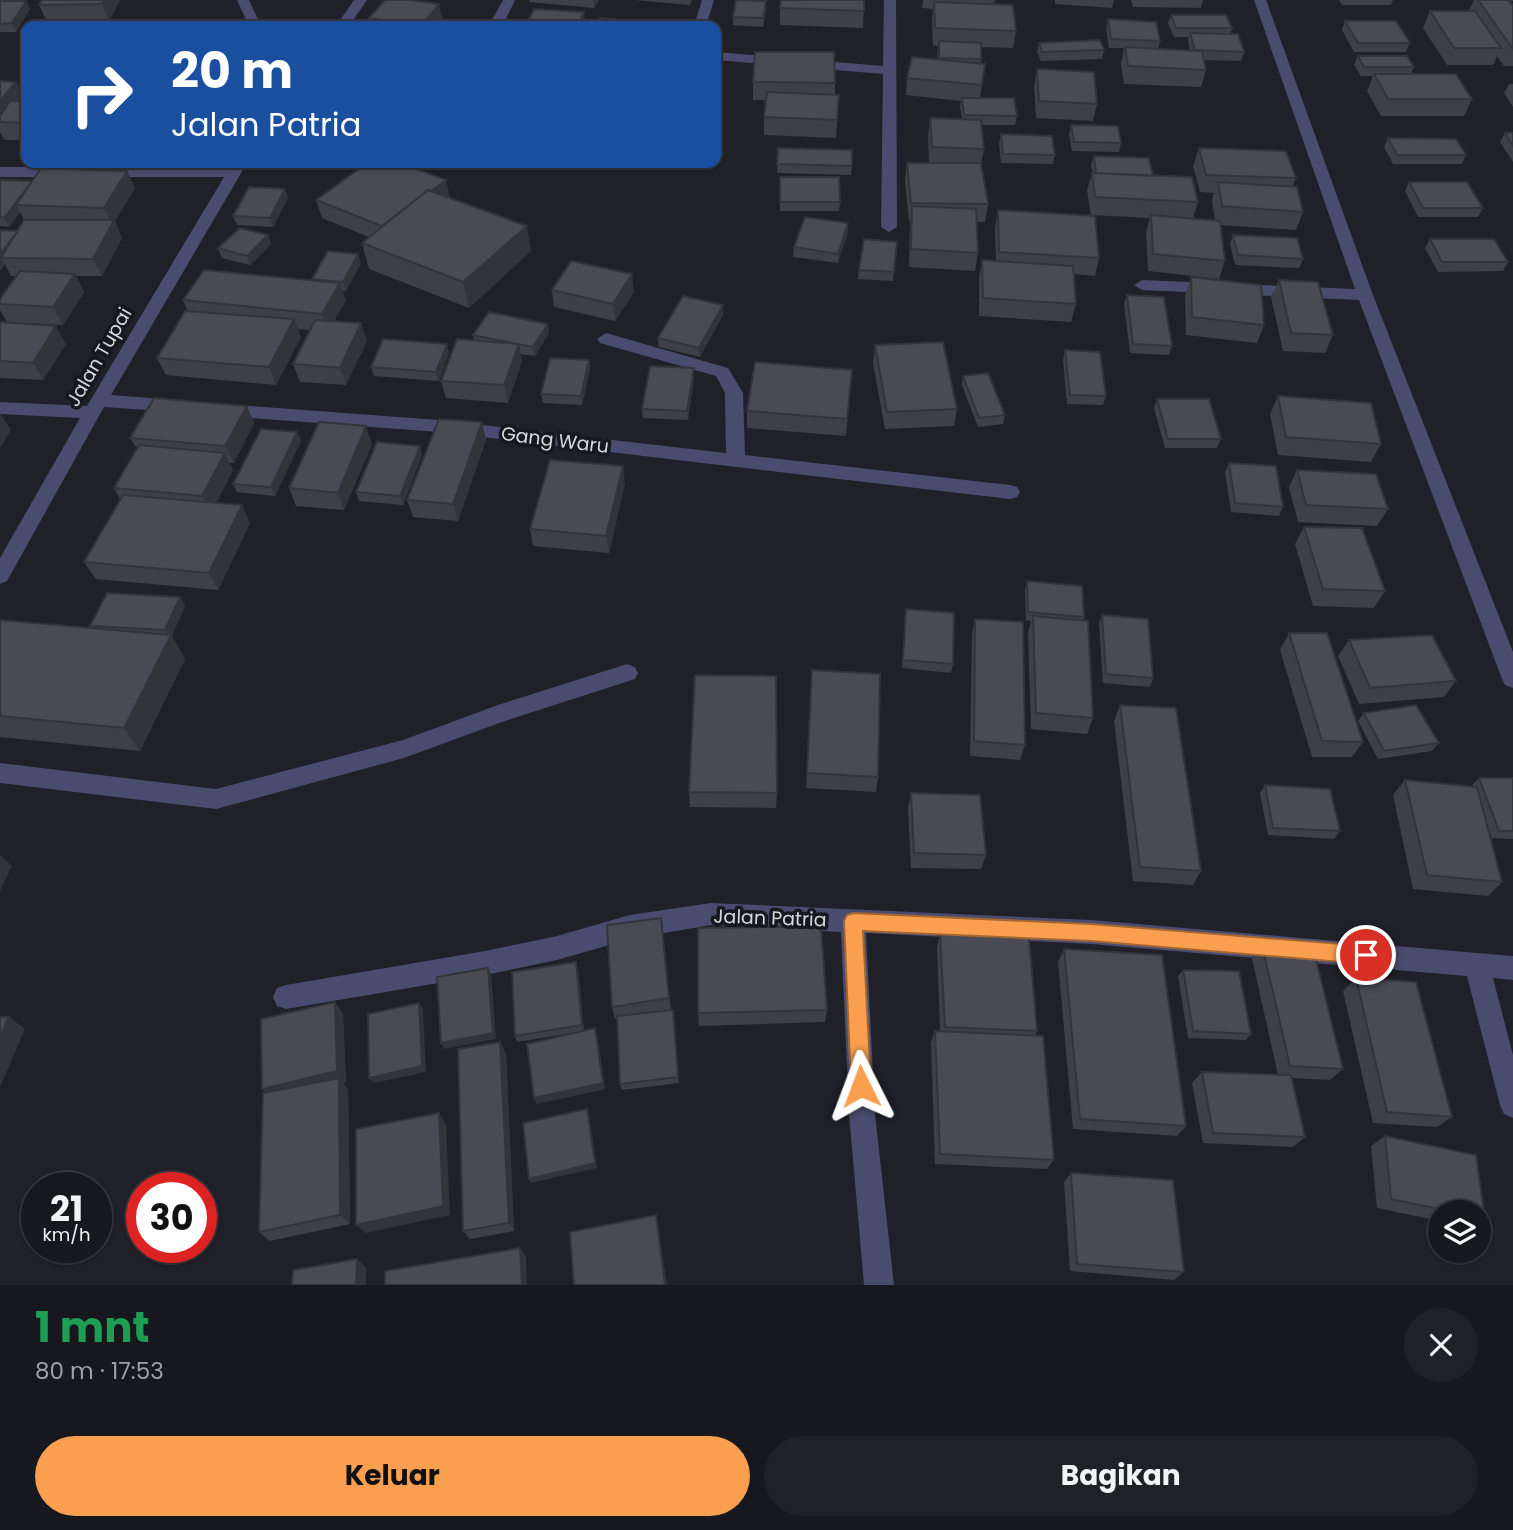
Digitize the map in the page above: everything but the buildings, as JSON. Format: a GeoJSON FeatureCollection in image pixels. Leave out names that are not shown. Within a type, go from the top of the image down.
{"type":"FeatureCollection","features":[{"type":"Feature","properties":{"kind":"street"},"geometry":{"type":"LineString","coordinates":[[243,0],[253,21]]}},
{"type":"Feature","properties":{"kind":"street"},"geometry":{"type":"LineString","coordinates":[[346,21],[361,0]]}},
{"type":"Feature","properties":{"kind":"street"},"geometry":{"type":"LineString","coordinates":[[499,20],[509,0]]}},
{"type":"Feature","properties":{"kind":"street"},"geometry":{"type":"LineString","coordinates":[[702,21],[708,0]]}},
{"type":"Feature","properties":{"kind":"street"},"geometry":{"type":"LineString","coordinates":[[889,227],[890,0]]}},
{"type":"Feature","properties":{"kind":"street"},"geometry":{"type":"LineString","coordinates":[[1260,0],[1365,295],[1513,679]]}},
{"type":"Feature","properties":{"kind":"street"},"geometry":{"type":"LineString","coordinates":[[721,56],[891,71]]}},
{"type":"Feature","properties":{"kind":"street"},"geometry":{"type":"LineString","coordinates":[[0,172],[236,168]]}},
{"type":"Feature","properties":{"kind":"street","name":"Jalan Tupai"},"geometry":{"type":"LineString","coordinates":[[0,576],[95,406],[236,168]]}},
{"type":"Feature","properties":{"kind":"street"},"geometry":{"type":"LineString","coordinates":[[1142,285],[1365,295]]}},
{"type":"Feature","properties":{"kind":"street"},"geometry":{"type":"LineString","coordinates":[[606,339],[722,372],[734,393],[736,461]]}},
{"type":"Feature","properties":{"kind":"street","name":"Gang Waru"},"geometry":{"type":"LineString","coordinates":[[0,408],[201,408],[439,426],[1010,492]]}},
{"type":"Feature","properties":{"kind":"street"},"geometry":{"type":"LineString","coordinates":[[0,773],[216,799],[404,749],[498,714],[628,673]]}},
{"type":"Feature","properties":{"kind":"street","name":"Jalan Patria"},"geometry":{"type":"LineString","coordinates":[[286,997],[485,963],[557,948],[630,927],[710,914],[1091,932],[1513,968]]}},
{"type":"Feature","properties":{"kind":"street"},"geometry":{"type":"LineString","coordinates":[[853,921],[862,1114],[879,1285]]}},
{"type":"Feature","properties":{"kind":"street"},"geometry":{"type":"LineString","coordinates":[[1475,963],[1513,1105]]}},
{"type":"Feature","properties":{"kind":"route"},"geometry":{"type":"LineString","coordinates":[[861,1086],[853,921],[1091,932],[1366,955]]}}]}
